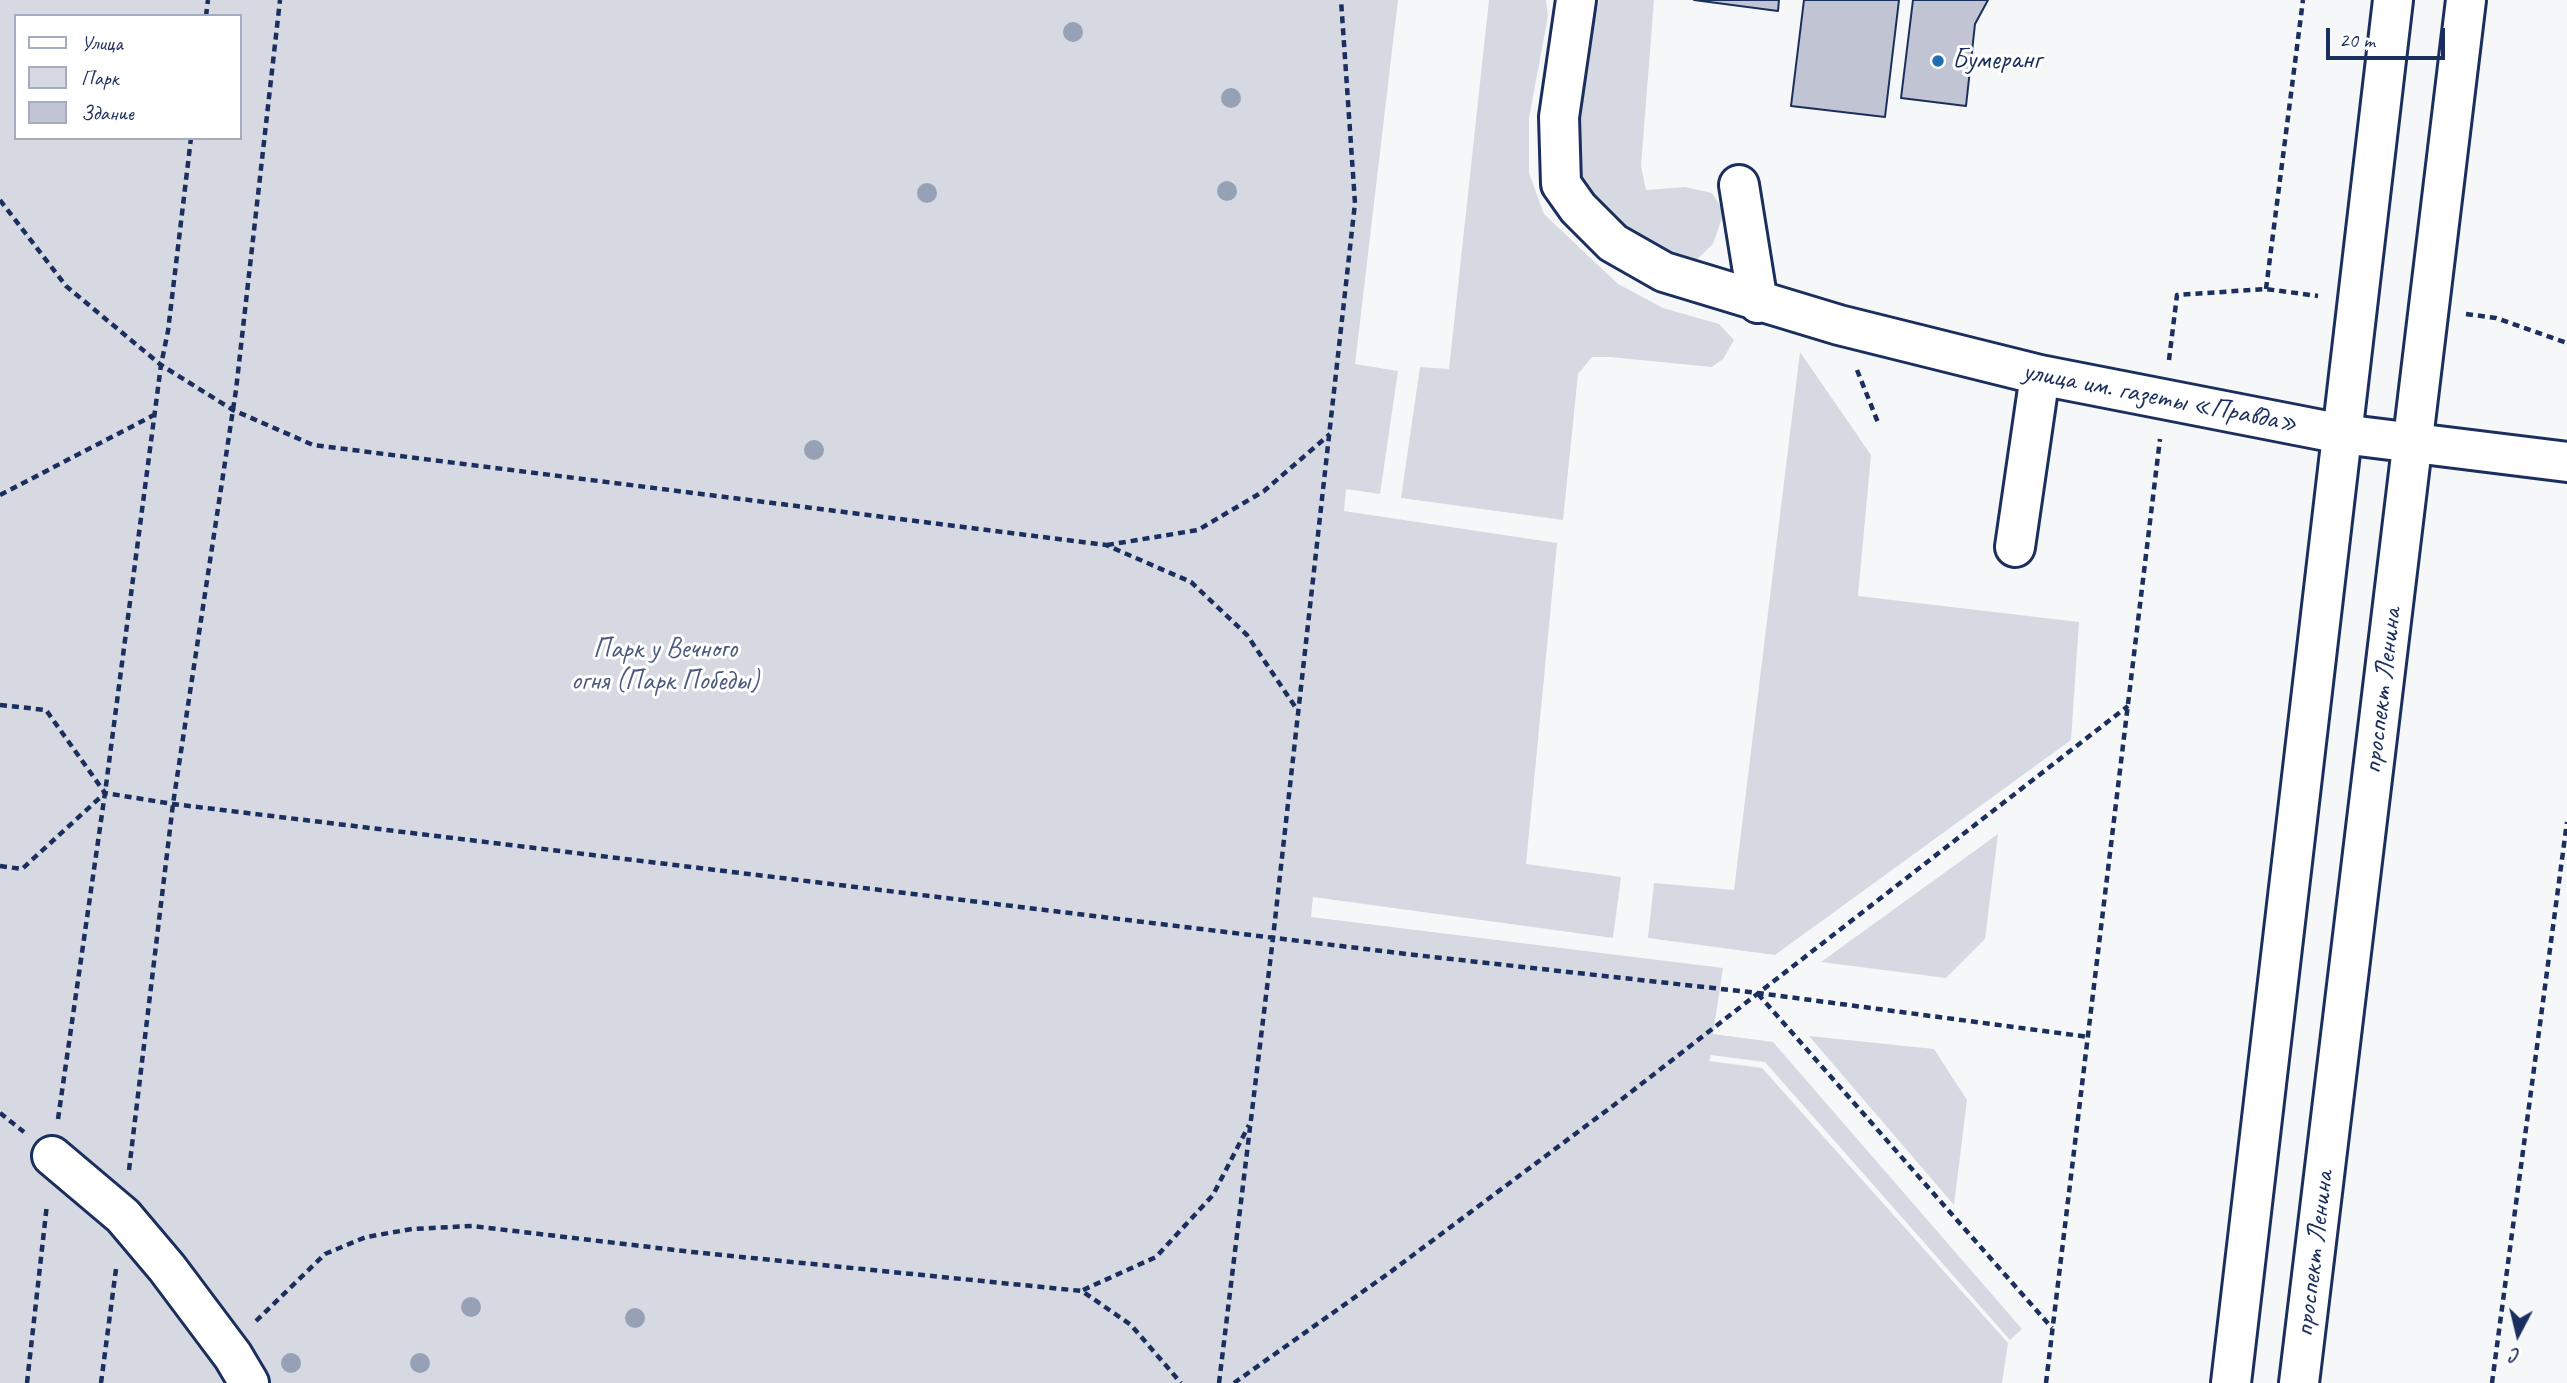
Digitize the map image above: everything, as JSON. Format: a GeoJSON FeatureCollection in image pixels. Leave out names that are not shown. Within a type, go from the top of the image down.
{"type":"FeatureCollection","features":[{"type":"Feature","properties":{"kind":"main road","name":"улица им. газеты «Правда»"},"geometry":{"type":"LineString","coordinates":[[1576,0],[1559,117],[1561,184],[1578,208],[1613,243],[1664,272],[1758,303],[2040,375],[2342,434],[2567,462]]}},
{"type":"Feature","properties":{"kind":"main road"},"geometry":{"type":"LineString","coordinates":[[2231,1383],[2393,0]]}},
{"type":"Feature","properties":{"kind":"main road","name":"проспект Ленина"},"geometry":{"type":"LineString","coordinates":[[2299,1383],[2466,0]]}},
{"type":"Feature","properties":{"kind":"main road"},"geometry":{"type":"LineString","coordinates":[[1738,185],[1758,303]]}},
{"type":"Feature","properties":{"kind":"main road"},"geometry":{"type":"LineString","coordinates":[[2015,547],[2040,375]]}},
{"type":"Feature","properties":{"kind":"main road"},"geometry":{"type":"LineString","coordinates":[[52,1156],[123,1216],[167,1268],[241,1370]]}},
{"type":"Feature","properties":{"kind":"path"},"geometry":{"type":"LineString","coordinates":[[101,1383],[173,804],[233,410],[280,0]]}},
{"type":"Feature","properties":{"kind":"path"},"geometry":{"type":"LineString","coordinates":[[1219,1383],[1273,938],[1355,203],[1341,0]]}},
{"type":"Feature","properties":{"kind":"path"},"geometry":{"type":"LineString","coordinates":[[2266,289],[2303,0]]}},
{"type":"Feature","properties":{"kind":"path"},"geometry":{"type":"LineString","coordinates":[[27,1383],[52,1156],[105,793],[161,365],[168,331],[191,140]]}},
{"type":"Feature","properties":{"kind":"path"},"geometry":{"type":"LineString","coordinates":[[0,200],[66,286],[161,365],[233,410],[313,445],[1106,545],[1191,582],[1247,635],[1298,710]]}},
{"type":"Feature","properties":{"kind":"path"},"geometry":{"type":"LineString","coordinates":[[2046,1383],[2177,295]]}},
{"type":"Feature","properties":{"kind":"path"},"geometry":{"type":"LineString","coordinates":[[1839,325],[1879,425]]}},
{"type":"Feature","properties":{"kind":"path"},"geometry":{"type":"LineString","coordinates":[[0,495],[156,414]]}},
{"type":"Feature","properties":{"kind":"path"},"geometry":{"type":"LineString","coordinates":[[1106,545],[1199,530],[1264,491],[1330,433]]}},
{"type":"Feature","properties":{"kind":"path"},"geometry":{"type":"LineString","coordinates":[[0,705],[46,710],[105,793],[173,804],[1273,938],[1758,993],[2089,1037]]}},
{"type":"Feature","properties":{"kind":"path"},"geometry":{"type":"LineString","coordinates":[[1234,1383],[1622,1099],[2129,706]]}},
{"type":"Feature","properties":{"kind":"path"},"geometry":{"type":"LineString","coordinates":[[0,866],[22,869],[105,793]]}},
{"type":"Feature","properties":{"kind":"path"},"geometry":{"type":"LineString","coordinates":[[2492,1383],[2567,822]]}},
{"type":"Feature","properties":{"kind":"path"},"geometry":{"type":"LineString","coordinates":[[1758,993],[2052,1328]]}},
{"type":"Feature","properties":{"kind":"path"},"geometry":{"type":"LineString","coordinates":[[1082,1291],[1156,1257],[1213,1195],[1251,1121]]}},
{"type":"Feature","properties":{"kind":"path"},"geometry":{"type":"LineString","coordinates":[[241,1370],[246,1331],[325,1254],[366,1237],[412,1229],[472,1226],[692,1252],[1082,1291],[1131,1325],[1181,1383]]}},
{"type":"Feature","properties":{"kind":"green space","name":"Парк у Вечного огня (Парк Победы)"},"geometry":{"type":"Polygon","coordinates":[[[0,0],[1398,0],[1355,364],[1398,371],[1380,494],[1346,489],[1344,511],[1557,543],[1526,864],[1621,877],[1613,938],[1313,897],[1311,917],[1723,968],[1713,1034],[1773,1042],[2022,1329],[2010,1340],[1765,1062],[1711,1055],[1709,1061],[1762,1068],[2008,1343],[2002,1383],[0,1383],[0,0]]]}},
{"type":"Feature","properties":{"kind":"green space"},"geometry":{"type":"Polygon","coordinates":[[[1489,0],[1546,0],[1548,16],[1529,118],[1529,173],[1544,214],[1618,284],[1663,308],[1719,324],[1734,340],[1723,359],[1712,367],[1592,357],[1578,374],[1563,520],[1401,498],[1420,367],[1449,369],[1489,0]]]}},
{"type":"Feature","properties":{"kind":"green space"},"geometry":{"type":"Polygon","coordinates":[[[1599,0],[1654,0],[1641,166],[1646,190],[1685,187],[1712,193],[1724,212],[1713,244],[1687,269],[1647,249],[1579,186],[1579,97],[1599,0]]]}},
{"type":"Feature","properties":{"kind":"green space"},"geometry":{"type":"Polygon","coordinates":[[[1800,352],[1871,455],[1858,596],[2079,622],[2071,740],[1775,955],[1648,938],[1654,883],[1734,890],[1800,352]]]}},
{"type":"Feature","properties":{"kind":"green space"},"geometry":{"type":"Polygon","coordinates":[[[1998,834],[1985,939],[1946,978],[1821,962],[1998,834]]]}},
{"type":"Feature","properties":{"kind":"green space"},"geometry":{"type":"Polygon","coordinates":[[[1809,1036],[1934,1049],[1967,1100],[1954,1205],[1809,1036]]]}},
{"type":"Feature","properties":{"kind":"building"},"geometry":{"type":"Polygon","coordinates":[[[1694,0],[1779,0],[1778,11],[1694,0]]]}},
{"type":"Feature","properties":{"kind":"building"},"geometry":{"type":"Polygon","coordinates":[[[1804,0],[1899,0],[1885,117],[1791,106],[1804,0]]]}},
{"type":"Feature","properties":{"kind":"building","name":"Бумеранг"},"geometry":{"type":"Polygon","coordinates":[[[1913,0],[1988,0],[1975,24],[1966,106],[1901,98],[1913,0]]]}},
{"type":"Feature","properties":{"kind":"place","name":"Бумеранг"},"geometry":{"type":"Point","coordinates":[1938,61]}}]}
